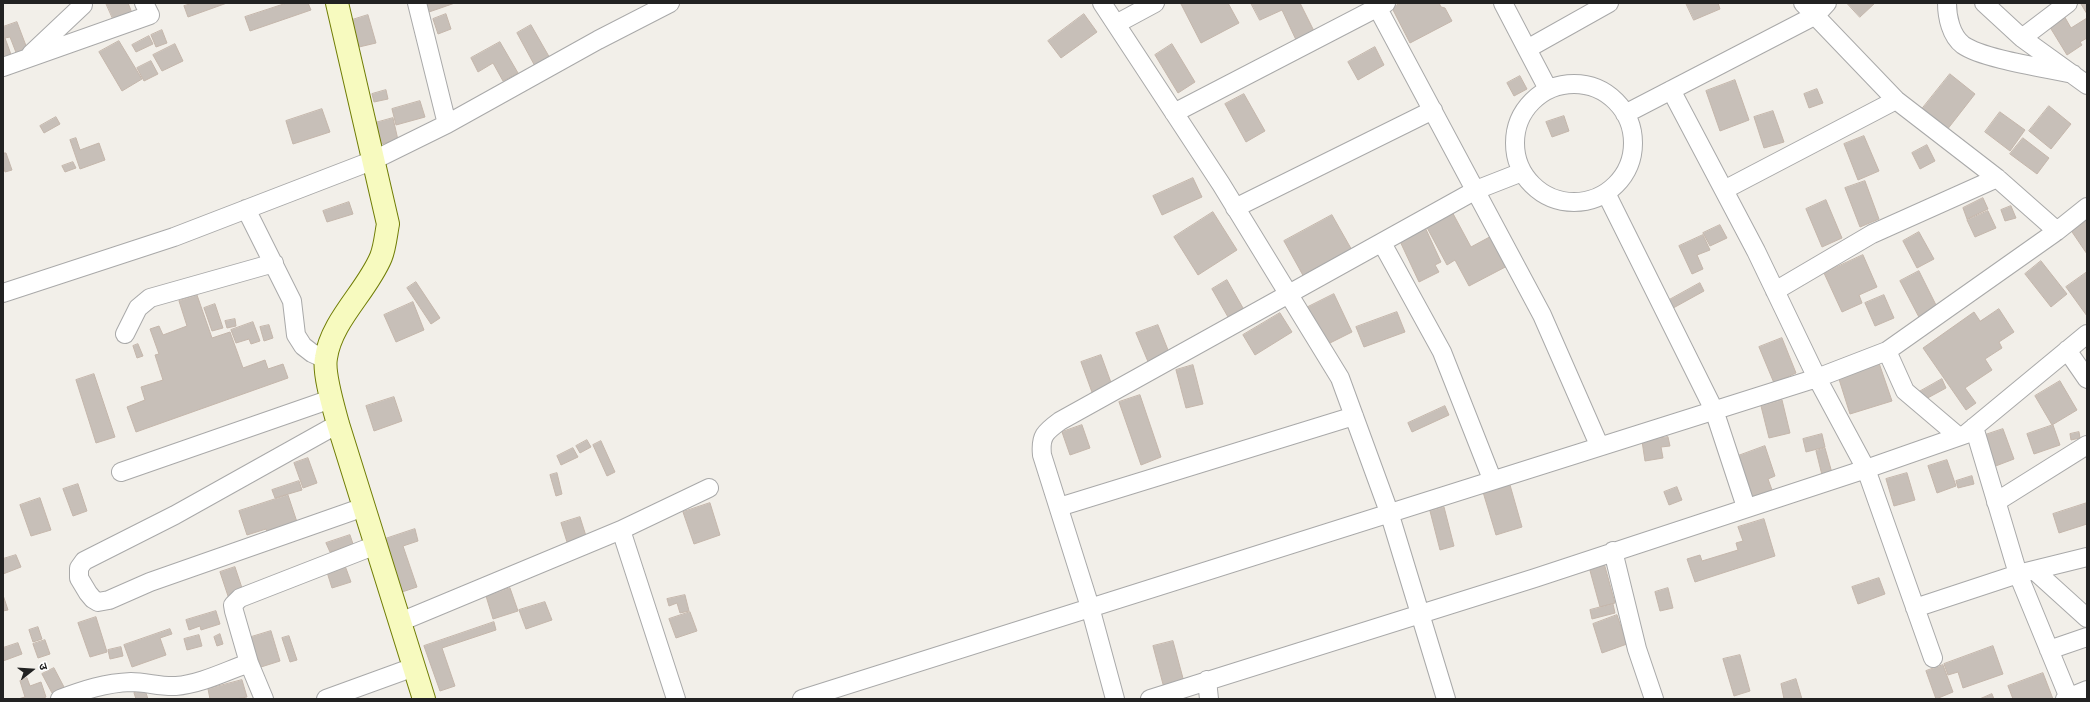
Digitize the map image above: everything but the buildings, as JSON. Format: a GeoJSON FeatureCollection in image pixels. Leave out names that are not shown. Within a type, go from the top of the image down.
{"type":"FeatureCollection","features":[{"type":"Feature","properties":{"kind":"street"},"geometry":{"type":"LineString","coordinates":[[3,67],[150,15],[144,3]]}},
{"type":"Feature","properties":{"kind":"street"},"geometry":{"type":"LineString","coordinates":[[337,3],[388,224],[381,256],[361,291],[336,329],[325,358],[331,399],[338,424],[424,699]]}},
{"type":"Feature","properties":{"kind":"street"},"geometry":{"type":"LineString","coordinates":[[417,3],[447,124]]}},
{"type":"Feature","properties":{"kind":"street"},"geometry":{"type":"LineString","coordinates":[[3,293],[174,237],[374,160],[447,124],[598,40],[670,3]]}},
{"type":"Feature","properties":{"kind":"street"},"geometry":{"type":"LineString","coordinates":[[1102,3],[1235,208],[1340,378],[1389,512],[1446,699]]}},
{"type":"Feature","properties":{"kind":"street"},"geometry":{"type":"LineString","coordinates":[[1116,24],[1155,3]]}},
{"type":"Feature","properties":{"kind":"street"},"geometry":{"type":"LineString","coordinates":[[1503,3],[1548,89]]}},
{"type":"Feature","properties":{"kind":"street"},"geometry":{"type":"LineString","coordinates":[[1527,49],[1610,3]]}},
{"type":"Feature","properties":{"kind":"street"},"geometry":{"type":"LineString","coordinates":[[1947,3],[1951,28],[1956,38],[1962,45],[1985,55],[2073,74]]}},
{"type":"Feature","properties":{"kind":"street"},"geometry":{"type":"LineString","coordinates":[[1984,3],[2022,38],[2087,84]]}},
{"type":"Feature","properties":{"kind":"street"},"geometry":{"type":"LineString","coordinates":[[2022,38],[2068,3]]}},
{"type":"Feature","properties":{"kind":"street"},"geometry":{"type":"LineString","coordinates":[[82,4],[86,38]]}},
{"type":"Feature","properties":{"kind":"street"},"geometry":{"type":"LineString","coordinates":[[28,58],[82,4]]}},
{"type":"Feature","properties":{"kind":"street"},"geometry":{"type":"LineString","coordinates":[[1174,113],[1379,5],[1542,315],[1599,445]]}},
{"type":"Feature","properties":{"kind":"street"},"geometry":{"type":"LineString","coordinates":[[1625,114],[1671,90],[1815,7],[1896,100],[1997,178],[2057,231]]}},
{"type":"Feature","properties":{"kind":"street"},"geometry":{"type":"LineString","coordinates":[[1566,84],[1585,84],[1603,91],[1619,104],[1630,121],[1634,141],[1631,162],[1621,180],[1606,193],[1587,201],[1567,202],[1548,196],[1532,185],[1522,172],[1515,152],[1515,133],[1522,115],[1529,104],[1548,89],[1566,84]]}},
{"type":"Feature","properties":{"kind":"street"},"geometry":{"type":"LineString","coordinates":[[1671,90],[1724,190],[1817,378],[1866,469],[1932,658]]}},
{"type":"Feature","properties":{"kind":"street"},"geometry":{"type":"LineString","coordinates":[[1724,190],[1896,100]]}},
{"type":"Feature","properties":{"kind":"street"},"geometry":{"type":"LineString","coordinates":[[1235,208],[1433,110]]}},
{"type":"Feature","properties":{"kind":"street"},"geometry":{"type":"LineString","coordinates":[[1115,699],[1090,607],[1042,455],[1041,444],[1046,432],[1060,421],[1476,190],[1522,172]]}},
{"type":"Feature","properties":{"kind":"street"},"geometry":{"type":"LineString","coordinates":[[1774,291],[1872,234],[1997,178]]}},
{"type":"Feature","properties":{"kind":"street"},"geometry":{"type":"LineString","coordinates":[[1606,193],[1714,410],[1746,507]]}},
{"type":"Feature","properties":{"kind":"street"},"geometry":{"type":"LineString","coordinates":[[802,699],[1599,445],[1817,378],[1888,352],[2057,231],[2087,207]]}},
{"type":"Feature","properties":{"kind":"street"},"geometry":{"type":"LineString","coordinates":[[246,209],[292,301],[296,335],[307,349],[325,358]]}},
{"type":"Feature","properties":{"kind":"street"},"geometry":{"type":"LineString","coordinates":[[1382,243],[1442,352],[1492,479]]}},
{"type":"Feature","properties":{"kind":"street"},"geometry":{"type":"LineString","coordinates":[[125,334],[138,308],[150,298],[274,263]]}},
{"type":"Feature","properties":{"kind":"street"},"geometry":{"type":"LineString","coordinates":[[1150,699],[1420,614],[1866,469],[1966,434],[2087,334]]}},
{"type":"Feature","properties":{"kind":"street"},"geometry":{"type":"LineString","coordinates":[[2067,350],[2087,379]]}},
{"type":"Feature","properties":{"kind":"street"},"geometry":{"type":"LineString","coordinates":[[1888,352],[1905,391],[1958,436]]}},
{"type":"Feature","properties":{"kind":"street"},"geometry":{"type":"LineString","coordinates":[[122,472],[331,399]]}},
{"type":"Feature","properties":{"kind":"street"},"geometry":{"type":"LineString","coordinates":[[1059,506],[1354,416]]}},
{"type":"Feature","properties":{"kind":"street"},"geometry":{"type":"LineString","coordinates":[[338,424],[175,515],[84,561],[79,568],[79,578],[92,600],[98,602],[109,600],[150,582],[364,507]]}},
{"type":"Feature","properties":{"kind":"street"},"geometry":{"type":"LineString","coordinates":[[1974,427],[1996,502],[2026,572],[2049,650],[2067,698],[2087,690]]}},
{"type":"Feature","properties":{"kind":"street"},"geometry":{"type":"LineString","coordinates":[[1996,502],[2087,444]]}},
{"type":"Feature","properties":{"kind":"street"},"geometry":{"type":"LineString","coordinates":[[400,622],[621,530],[709,488]]}},
{"type":"Feature","properties":{"kind":"street"},"geometry":{"type":"LineString","coordinates":[[621,530],[676,699]]}},
{"type":"Feature","properties":{"kind":"street"},"geometry":{"type":"LineString","coordinates":[[264,699],[249,663],[233,605],[240,598],[376,545]]}},
{"type":"Feature","properties":{"kind":"street"},"geometry":{"type":"LineString","coordinates":[[1613,551],[1637,649],[1654,699]]}},
{"type":"Feature","properties":{"kind":"street"},"geometry":{"type":"LineString","coordinates":[[1915,608],[2026,572],[2087,557]]}},
{"type":"Feature","properties":{"kind":"street"},"geometry":{"type":"LineString","coordinates":[[2026,572],[2087,618]]}},
{"type":"Feature","properties":{"kind":"street"},"geometry":{"type":"LineString","coordinates":[[2049,650],[2087,637]]}},
{"type":"Feature","properties":{"kind":"street"},"geometry":{"type":"LineString","coordinates":[[60,699],[96,686],[114,683],[131,682],[177,686],[192,683],[249,663]]}},
{"type":"Feature","properties":{"kind":"street"},"geometry":{"type":"LineString","coordinates":[[326,699],[414,667]]}},
{"type":"Feature","properties":{"kind":"street"},"geometry":{"type":"LineString","coordinates":[[1207,680],[1209,699]]}}]}
